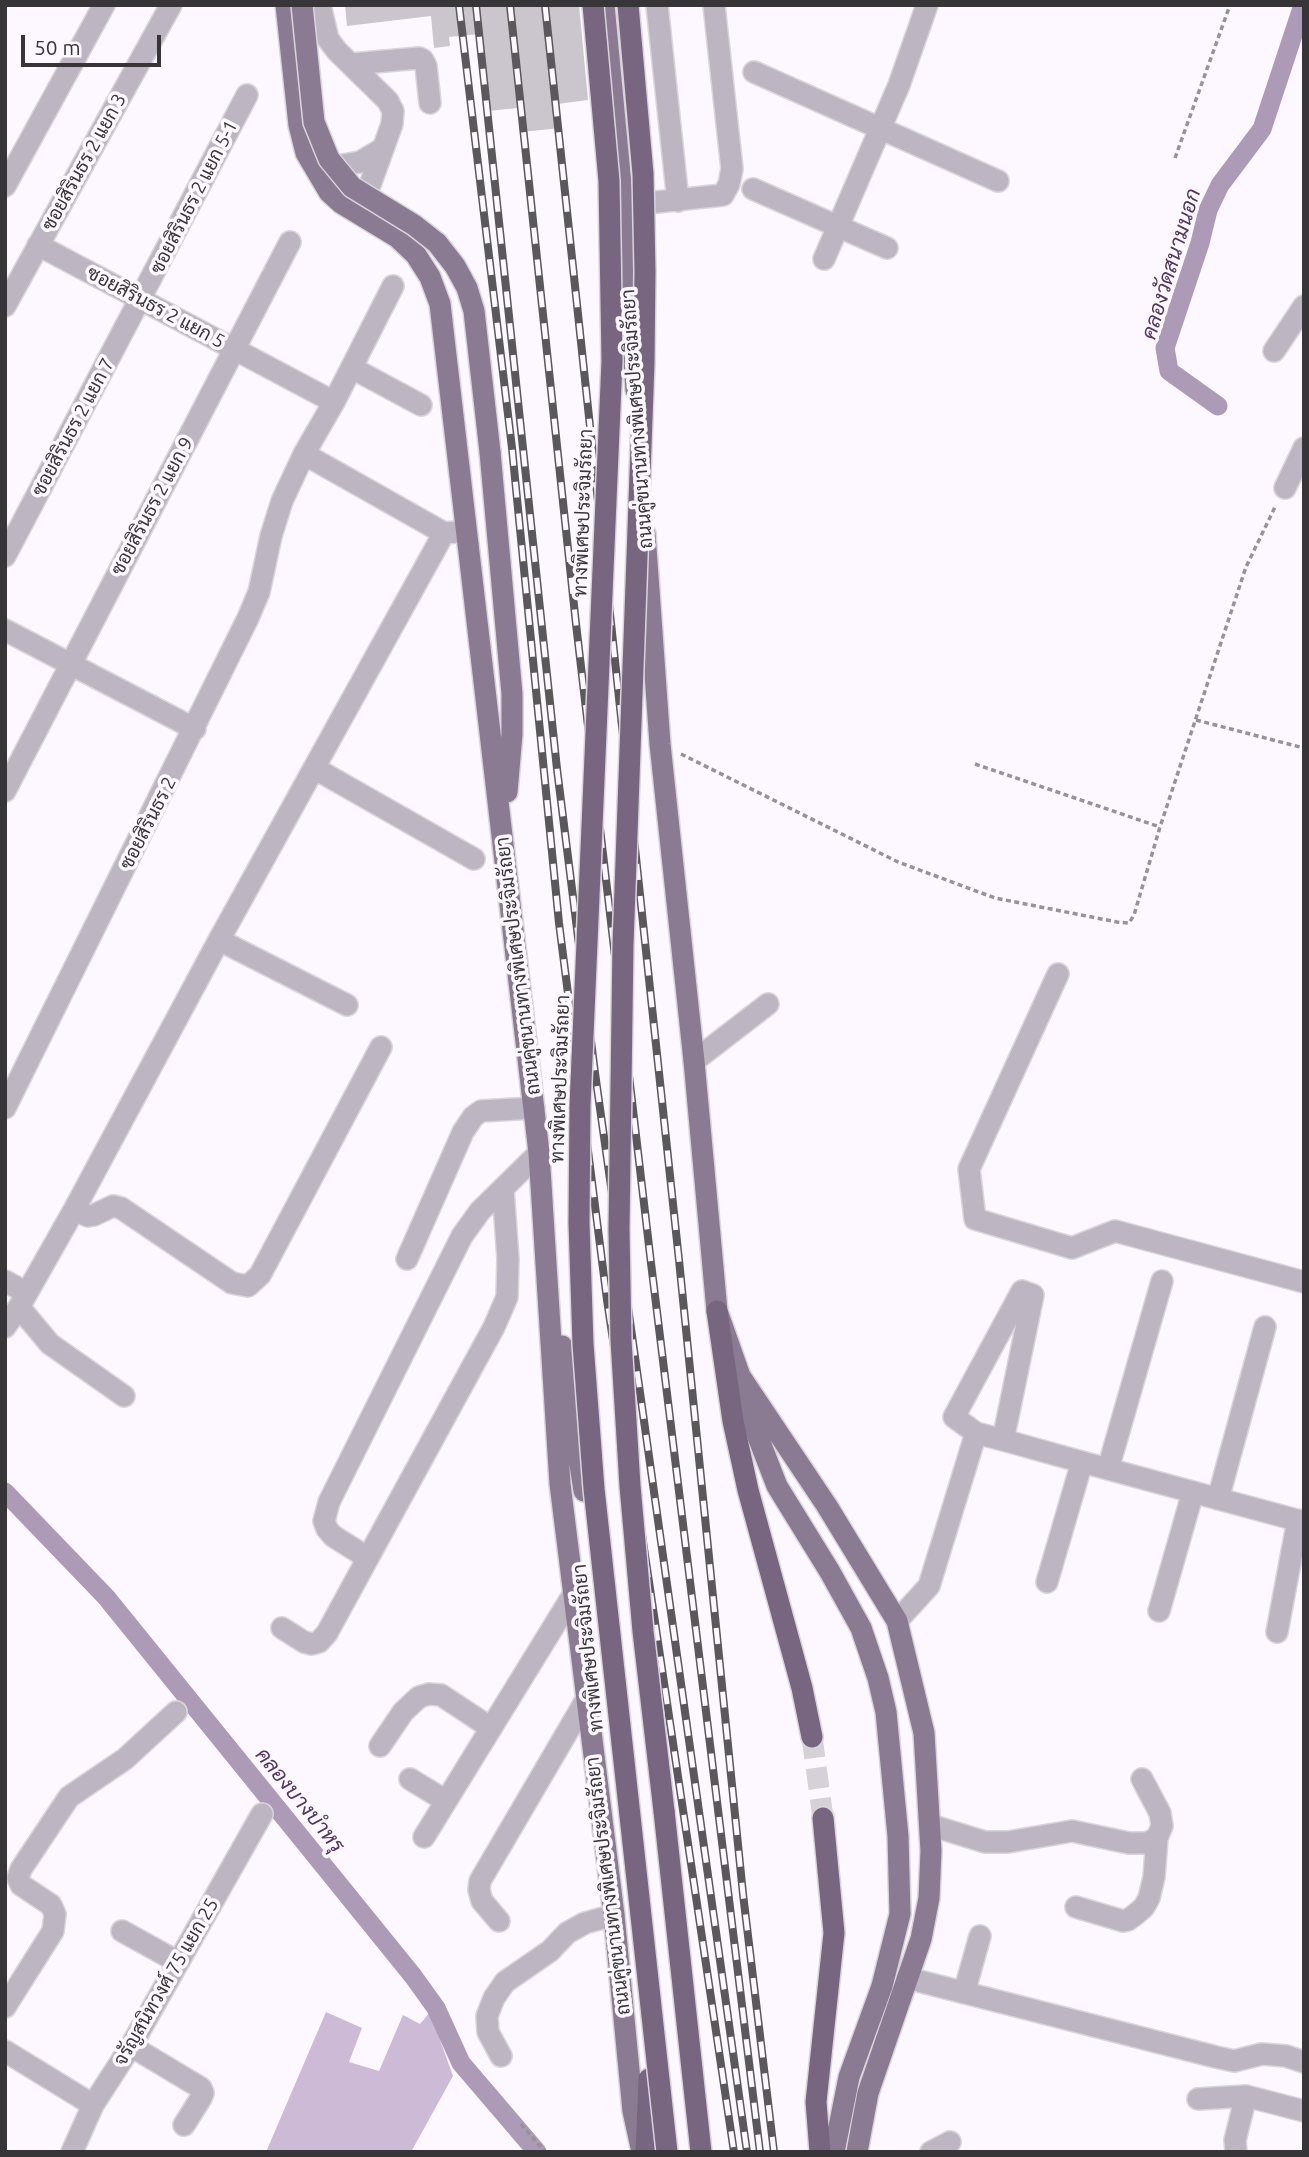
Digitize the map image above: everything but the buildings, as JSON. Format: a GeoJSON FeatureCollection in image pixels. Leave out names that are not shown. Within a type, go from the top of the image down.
{"type":"FeatureCollection","features":[{"type":"Feature","properties":{"kind":"highway","name":"ทางพิเศษประจิมรัถยา"},"geometry":{"type":"LineString","coordinates":[[593,5],[609,181],[612,361],[580,1105],[582,1331],[597,1515],[667,2152]]}},
{"type":"Feature","properties":{"kind":"highway"},"geometry":{"type":"LineString","coordinates":[[628,5],[643,174],[645,284],[620,1054],[618,1229],[621,1340],[643,1631],[701,2152]]}},
{"type":"Feature","properties":{"kind":"highway"},"geometry":{"type":"LineString","coordinates":[[717,1311],[733,1421],[743,1467],[802,1688],[812,1737]]}},
{"type":"Feature","properties":{"kind":"highway"},"geometry":{"type":"LineString","coordinates":[[820,2152],[816,2102],[834,1933],[823,1818]]}},
{"type":"Feature","properties":{"kind":"highway"},"geometry":{"type":"LineString","coordinates":[[644,2152],[649,2079]]}},
{"type":"Feature","properties":{"kind":"main road","name":"ถนนคู่ขนานทางพิเศษประจิมรัถยา"},"geometry":{"type":"LineString","coordinates":[[285,5],[299,125],[306,153],[329,192],[341,203],[397,237],[416,255],[430,277],[440,304],[539,1153],[548,1266],[554,1425],[614,1915],[633,2111],[644,2152]]}},
{"type":"Feature","properties":{"kind":"main road"},"geometry":{"type":"LineString","coordinates":[[302,5],[314,122],[329,159],[352,187],[414,225],[437,243],[455,266],[467,288],[474,311],[512,694],[512,734],[503,836]]}},
{"type":"Feature","properties":{"kind":"main road","name":"ถนนคู่ขนานทางพิเศษประจิมรัถยา"},"geometry":{"type":"LineString","coordinates":[[604,5],[623,206],[660,744],[694,1061],[717,1311],[740,1376],[827,1506],[897,1621],[925,1733],[931,1851],[929,1898],[921,1939],[869,2093],[857,2152]]}},
{"type":"Feature","properties":{"kind":"main road"},"geometry":{"type":"LineString","coordinates":[[548,1266],[582,1467],[649,2079],[667,2152]]}},
{"type":"Feature","properties":{"kind":"main road"},"geometry":{"type":"LineString","coordinates":[[740,1376],[758,1437],[777,1486],[830,1572],[860,1628],[878,1678],[886,1712],[898,1836],[900,1914],[882,1986],[849,2077],[834,2152]]}},
{"type":"Feature","properties":{"kind":"street"},"geometry":{"type":"LineString","coordinates":[[5,186],[104,5]]}},
{"type":"Feature","properties":{"kind":"street","name":"ซอยสิรินธร 2 แยก 3"},"geometry":{"type":"LineString","coordinates":[[38,245],[171,5]]}},
{"type":"Feature","properties":{"kind":"street"},"geometry":{"type":"LineString","coordinates":[[320,5],[328,39],[380,92],[393,111],[392,124],[366,196],[365,206],[369,220]]}},
{"type":"Feature","properties":{"kind":"street"},"geometry":{"type":"LineString","coordinates":[[657,5],[678,201]]}},
{"type":"Feature","properties":{"kind":"street"},"geometry":{"type":"LineString","coordinates":[[623,206],[723,195],[729,184],[732,169],[714,5]]}},
{"type":"Feature","properties":{"kind":"street"},"geometry":{"type":"LineString","coordinates":[[824,259],[914,46],[926,5]]}},
{"type":"Feature","properties":{"kind":"street"},"geometry":{"type":"LineString","coordinates":[[352,64],[419,58],[423,61],[430,103]]}},
{"type":"Feature","properties":{"kind":"street"},"geometry":{"type":"LineString","coordinates":[[380,92],[401,60]]}},
{"type":"Feature","properties":{"kind":"street"},"geometry":{"type":"LineString","coordinates":[[754,72],[998,181]]}},
{"type":"Feature","properties":{"kind":"street","name":"ซอยสิรินธร 2 แยก 5-1"},"geometry":{"type":"LineString","coordinates":[[142,298],[247,95]]}},
{"type":"Feature","properties":{"kind":"street"},"geometry":{"type":"LineString","coordinates":[[306,153],[321,163],[337,166],[360,162],[382,149]]}},
{"type":"Feature","properties":{"kind":"street"},"geometry":{"type":"LineString","coordinates":[[753,188],[887,248]]}},
{"type":"Feature","properties":{"kind":"street","name":"ซอยสิรินธร 2 แยก 9"},"geometry":{"type":"LineString","coordinates":[[5,791],[290,242]]}},
{"type":"Feature","properties":{"kind":"street"},"geometry":{"type":"LineString","coordinates":[[5,306],[38,245]]}},
{"type":"Feature","properties":{"kind":"street","name":"ซอยสิรินธร 2 แยก 5"},"geometry":{"type":"LineString","coordinates":[[38,245],[334,401]]}},
{"type":"Feature","properties":{"kind":"street","name":"ซอยสิรินธร 2"},"geometry":{"type":"LineString","coordinates":[[5,1108],[195,729],[259,592],[282,501],[393,286]]}},
{"type":"Feature","properties":{"kind":"street","name":"ซอยสิรินธร 2 แยก 7"},"geometry":{"type":"LineString","coordinates":[[5,556],[142,298]]}},
{"type":"Feature","properties":{"kind":"street"},"geometry":{"type":"LineString","coordinates":[[1274,351],[1304,306]]}},
{"type":"Feature","properties":{"kind":"street"},"geometry":{"type":"LineString","coordinates":[[352,368],[421,404]]}},
{"type":"Feature","properties":{"kind":"street"},"geometry":{"type":"LineString","coordinates":[[1284,488],[1304,448]]}},
{"type":"Feature","properties":{"kind":"street"},"geometry":{"type":"LineString","coordinates":[[304,454],[444,533],[466,532]]}},
{"type":"Feature","properties":{"kind":"street"},"geometry":{"type":"LineString","coordinates":[[5,1327],[74,1210],[219,940],[444,533]]}},
{"type":"Feature","properties":{"kind":"street"},"geometry":{"type":"LineString","coordinates":[[5,629],[195,729]]}},
{"type":"Feature","properties":{"kind":"street"},"geometry":{"type":"LineString","coordinates":[[314,768],[474,859]]}},
{"type":"Feature","properties":{"kind":"street"},"geometry":{"type":"LineString","coordinates":[[219,940],[347,1005]]}},
{"type":"Feature","properties":{"kind":"street"},"geometry":{"type":"LineString","coordinates":[[1058,974],[969,1169],[975,1219],[1072,1248],[1115,1231],[1304,1282]]}},
{"type":"Feature","properties":{"kind":"street"},"geometry":{"type":"LineString","coordinates":[[694,1061],[768,1004]]}},
{"type":"Feature","properties":{"kind":"street"},"geometry":{"type":"LineString","coordinates":[[74,1210],[88,1216],[113,1206],[121,1208],[232,1283],[248,1286],[260,1275],[380,1047]]}},
{"type":"Feature","properties":{"kind":"street"},"geometry":{"type":"LineString","coordinates":[[407,1259],[472,1117],[481,1111],[534,1108]]}},
{"type":"Feature","properties":{"kind":"street"},"geometry":{"type":"LineString","coordinates":[[368,1558],[333,1536],[324,1521],[325,1512],[462,1236],[480,1211],[539,1153]]}},
{"type":"Feature","properties":{"kind":"street"},"geometry":{"type":"LineString","coordinates":[[282,1628],[304,1643],[312,1644],[319,1642],[327,1633],[494,1327],[507,1297],[508,1259],[503,1189]]}},
{"type":"Feature","properties":{"kind":"street"},"geometry":{"type":"LineString","coordinates":[[5,1281],[23,1300],[50,1344],[124,1396]]}},
{"type":"Feature","properties":{"kind":"street"},"geometry":{"type":"LineString","coordinates":[[1108,1469],[1161,1281]]}},
{"type":"Feature","properties":{"kind":"street"},"geometry":{"type":"LineString","coordinates":[[1003,1440],[1032,1295],[1022,1291],[954,1417],[976,1433],[1301,1521],[1277,1632]]}},
{"type":"Feature","properties":{"kind":"street"},"geometry":{"type":"LineString","coordinates":[[1218,1499],[1265,1327]]}},
{"type":"Feature","properties":{"kind":"street"},"geometry":{"type":"LineString","coordinates":[[897,1621],[929,1586],[976,1433]]}},
{"type":"Feature","properties":{"kind":"street"},"geometry":{"type":"LineString","coordinates":[[1047,1582],[1082,1462]]}},
{"type":"Feature","properties":{"kind":"street"},"geometry":{"type":"LineString","coordinates":[[1159,1611],[1193,1492]]}},
{"type":"Feature","properties":{"kind":"street"},"geometry":{"type":"LineString","coordinates":[[424,1837],[573,1595]]}},
{"type":"Feature","properties":{"kind":"street"},"geometry":{"type":"LineString","coordinates":[[380,1746],[403,1712],[419,1697],[429,1694],[441,1695],[491,1728]]}},
{"type":"Feature","properties":{"kind":"street"},"geometry":{"type":"LineString","coordinates":[[499,1921],[482,1900],[481,1881],[586,1700]]}},
{"type":"Feature","properties":{"kind":"street"},"geometry":{"type":"LineString","coordinates":[[5,2007],[53,1931],[55,1914],[51,1905],[21,1885],[18,1878],[21,1869],[69,1797],[125,1759],[176,1712]]}},
{"type":"Feature","properties":{"kind":"street"},"geometry":{"type":"LineString","coordinates":[[410,1779],[446,1801]]}},
{"type":"Feature","properties":{"kind":"street"},"geometry":{"type":"LineString","coordinates":[[1076,1907],[1123,1921],[1144,1907],[1149,1898],[1154,1877],[1157,1838],[1162,1826],[1160,1813],[1142,1779]]}},
{"type":"Feature","properties":{"kind":"street","name":"จรัญสนิทวงศ์ 75 แยก 25"},"geometry":{"type":"LineString","coordinates":[[72,2152],[93,2105],[131,2046],[262,1814]]}},
{"type":"Feature","properties":{"kind":"street"},"geometry":{"type":"LineString","coordinates":[[930,1825],[985,1842],[1008,1842],[1072,1831],[1129,1843],[1147,1843],[1157,1838]]}},
{"type":"Feature","properties":{"kind":"street"},"geometry":{"type":"LineString","coordinates":[[501,2056],[488,2032],[487,2016],[494,1998],[505,1982],[550,1951],[567,1933],[584,1923],[614,1915]]}},
{"type":"Feature","properties":{"kind":"street"},"geometry":{"type":"LineString","coordinates":[[122,1931],[178,1962]]}},
{"type":"Feature","properties":{"kind":"street"},"geometry":{"type":"LineString","coordinates":[[964,1993],[980,1936]]}},
{"type":"Feature","properties":{"kind":"street"},"geometry":{"type":"LineString","coordinates":[[907,1978],[1234,2061],[1262,2054],[1286,2056],[1304,2062]]}},
{"type":"Feature","properties":{"kind":"street"},"geometry":{"type":"LineString","coordinates":[[131,2046],[201,2088],[201,2098],[184,2125]]}},
{"type":"Feature","properties":{"kind":"street"},"geometry":{"type":"LineString","coordinates":[[5,2051],[93,2105]]}},
{"type":"Feature","properties":{"kind":"street"},"geometry":{"type":"LineString","coordinates":[[1236,2152],[1235,2140],[1246,2096]]}},
{"type":"Feature","properties":{"kind":"street"},"geometry":{"type":"LineString","coordinates":[[1198,2099],[1246,2096],[1304,2111]]}},
{"type":"Feature","properties":{"kind":"street"},"geometry":{"type":"LineString","coordinates":[[931,2152],[950,2142]]}},
{"type":"Feature","properties":{"kind":"path"},"geometry":{"type":"LineString","coordinates":[[1175,159],[1230,5]]}},
{"type":"Feature","properties":{"kind":"path"},"geometry":{"type":"LineString","coordinates":[[660,744],[898,862],[995,898],[1129,923],[1134,915],[1160,827],[1246,567],[1284,488]]}},
{"type":"Feature","properties":{"kind":"path"},"geometry":{"type":"LineString","coordinates":[[1195,720],[1304,748]]}},
{"type":"Feature","properties":{"kind":"path"},"geometry":{"type":"LineString","coordinates":[[975,764],[1160,827]]}},
{"type":"Feature","properties":{"kind":"path"},"geometry":{"type":"LineString","coordinates":[[521,2124],[545,2152]]}},
{"type":"Feature","properties":{"kind":"shaded area"},"geometry":{"type":"Polygon","coordinates":[[[326,2012],[362,2028],[349,2062],[379,2071],[403,2015],[420,2024],[430,2012],[453,2076],[411,2152],[266,2152],[326,2012]]]}},
{"type":"Feature","properties":{"kind":"waterway","name":"คลองวัดสนามนอก"},"geometry":{"type":"LineString","coordinates":[[1218,406],[1169,371],[1165,348],[1200,243],[1208,210],[1220,185],[1262,129],[1303,5]]}},
{"type":"Feature","properties":{"kind":"waterway","name":"คลองบางบำหรุ"},"geometry":{"type":"LineString","coordinates":[[5,1492],[106,1597],[413,1976],[436,2008],[461,2063],[537,2152]]}},
{"type":"Feature","properties":{"kind":"tunnel"},"geometry":{"type":"LineString","coordinates":[[812,1737],[823,1818]]}},
{"type":"Feature","properties":{"kind":"railway"},"geometry":{"type":"LineString","coordinates":[[459,5],[512,448],[559,923],[607,1300],[734,2152]]}},
{"type":"Feature","properties":{"kind":"railway"},"geometry":{"type":"LineString","coordinates":[[476,5],[557,769],[595,1073],[747,2152]]}},
{"type":"Feature","properties":{"kind":"railway"},"geometry":{"type":"LineString","coordinates":[[510,5],[576,624],[760,2152]]}},
{"type":"Feature","properties":{"kind":"railway"},"geometry":{"type":"LineString","coordinates":[[545,5],[679,1260],[743,1894],[774,2152]]}}]}
